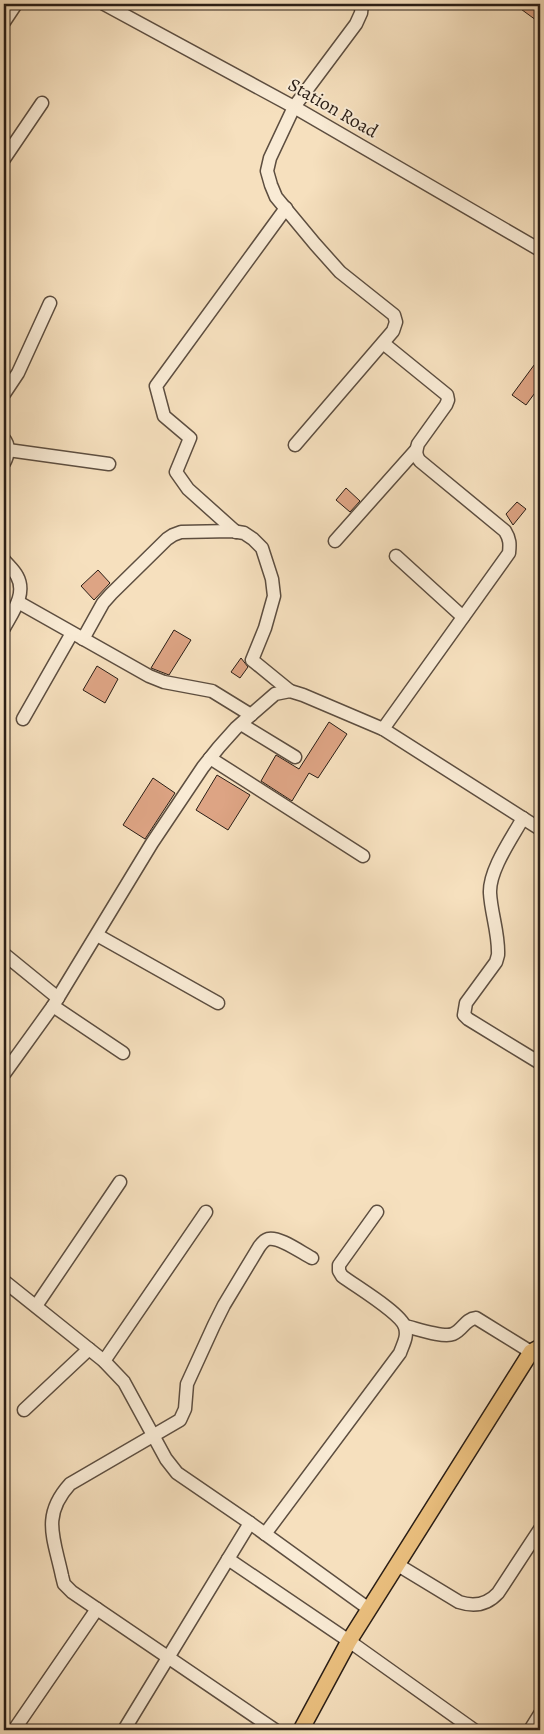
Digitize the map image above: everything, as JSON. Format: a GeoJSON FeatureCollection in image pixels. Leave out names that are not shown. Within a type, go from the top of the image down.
{"type":"FeatureCollection","features":[{"type":"Feature","properties":{"kind":"main road"},"geometry":{"type":"LineString","coordinates":[[301,1730],[368,1609],[536,1350]]}},
{"type":"Feature","properties":{"kind":"street"},"geometry":{"type":"LineString","coordinates":[[4,22],[16,4]]}},
{"type":"Feature","properties":{"kind":"street","name":"Station Road"},"geometry":{"type":"LineString","coordinates":[[104,4],[294,107],[540,250]]}},
{"type":"Feature","properties":{"kind":"street"},"geometry":{"type":"LineString","coordinates":[[294,445],[393,331],[396,322],[394,314],[340,272],[315,244],[276,197],[270,185],[267,171],[270,158],[294,107],[356,24],[362,13],[362,4]]}},
{"type":"Feature","properties":{"kind":"street"},"geometry":{"type":"LineString","coordinates":[[4,158],[42,103]]}},
{"type":"Feature","properties":{"kind":"street"},"geometry":{"type":"LineString","coordinates":[[236,532],[188,489],[176,472],[190,438],[164,416],[156,386],[286,208]]}},
{"type":"Feature","properties":{"kind":"street"},"geometry":{"type":"LineString","coordinates":[[4,394],[18,373],[50,303]]}},
{"type":"Feature","properties":{"kind":"street"},"geometry":{"type":"LineString","coordinates":[[383,342],[447,395],[446,405],[418,444],[416,456],[505,531],[510,545],[508,553],[383,729]]}},
{"type":"Feature","properties":{"kind":"street"},"geometry":{"type":"LineString","coordinates":[[4,463],[6,445],[109,464]]}},
{"type":"Feature","properties":{"kind":"street"},"geometry":{"type":"LineString","coordinates":[[335,541],[416,450]]}},
{"type":"Feature","properties":{"kind":"street"},"geometry":{"type":"LineString","coordinates":[[23,719],[77,636],[103,603],[167,539],[181,532],[244,533],[254,539],[262,548],[272,579],[274,596],[265,628],[252,660],[290,691],[383,729],[540,829]]}},
{"type":"Feature","properties":{"kind":"street"},"geometry":{"type":"LineString","coordinates":[[396,556],[463,617]]}},
{"type":"Feature","properties":{"kind":"street"},"geometry":{"type":"LineString","coordinates":[[4,560],[17,575],[20,585],[18,602],[4,628]]}},
{"type":"Feature","properties":{"kind":"street"},"geometry":{"type":"LineString","coordinates":[[18,602],[161,682],[212,691],[251,714]]}},
{"type":"Feature","properties":{"kind":"street"},"geometry":{"type":"LineString","coordinates":[[4,1074],[55,1002],[152,843],[210,758],[251,714],[275,694],[290,691]]}},
{"type":"Feature","properties":{"kind":"street"},"geometry":{"type":"LineString","coordinates":[[241,724],[295,757]]}},
{"type":"Feature","properties":{"kind":"street"},"geometry":{"type":"LineString","coordinates":[[210,758],[363,856]]}},
{"type":"Feature","properties":{"kind":"street"},"geometry":{"type":"LineString","coordinates":[[523,818],[490,882],[498,954],[496,962],[466,1003],[464,1014],[468,1019],[540,1063]]}},
{"type":"Feature","properties":{"kind":"street"},"geometry":{"type":"LineString","coordinates":[[97,935],[218,1003]]}},
{"type":"Feature","properties":{"kind":"street"},"geometry":{"type":"LineString","coordinates":[[4,954],[55,1002],[123,1053]]}},
{"type":"Feature","properties":{"kind":"street"},"geometry":{"type":"LineString","coordinates":[[36,1306],[120,1182]]}},
{"type":"Feature","properties":{"kind":"street"},"geometry":{"type":"LineString","coordinates":[[104,1361],[206,1212]]}},
{"type":"Feature","properties":{"kind":"street"},"geometry":{"type":"LineString","coordinates":[[265,1534],[400,1353],[406,1338],[404,1326],[394,1313],[342,1276],[339,1271],[340,1264],[377,1212]]}},
{"type":"Feature","properties":{"kind":"street"},"geometry":{"type":"LineString","coordinates":[[275,1730],[72,1592],[64,1584],[51,1520],[54,1506],[70,1484],[180,1420],[184,1415],[187,1384],[214,1325],[259,1247],[266,1239],[280,1240],[312,1258]]}},
{"type":"Feature","properties":{"kind":"street"},"geometry":{"type":"LineString","coordinates":[[5,1285],[36,1306],[104,1361],[124,1382],[166,1459],[177,1473],[250,1523],[368,1609]]}},
{"type":"Feature","properties":{"kind":"street"},"geometry":{"type":"LineString","coordinates":[[404,1326],[446,1335],[453,1334],[470,1319],[476,1318],[536,1350]]}},
{"type":"Feature","properties":{"kind":"street"},"geometry":{"type":"LineString","coordinates":[[24,1410],[89,1349]]}},
{"type":"Feature","properties":{"kind":"street"},"geometry":{"type":"LineString","coordinates":[[130,1728],[168,1659],[250,1523]]}},
{"type":"Feature","properties":{"kind":"street"},"geometry":{"type":"LineString","coordinates":[[398,1565],[459,1602],[468,1605],[485,1604],[498,1593],[540,1529]]}},
{"type":"Feature","properties":{"kind":"street"},"geometry":{"type":"LineString","coordinates":[[228,1559],[349,1641],[474,1730]]}},
{"type":"Feature","properties":{"kind":"street"},"geometry":{"type":"LineString","coordinates":[[14,1730],[97,1609]]}},
{"type":"Feature","properties":{"kind":"street"},"geometry":{"type":"LineString","coordinates":[[530,1730],[540,1714]]}},
{"type":"Feature","properties":{"kind":"building"},"geometry":{"type":"Polygon","coordinates":[[[514,4],[540,4],[540,23],[514,4]]]}},
{"type":"Feature","properties":{"kind":"building"},"geometry":{"type":"Polygon","coordinates":[[[540,357],[540,386],[526,405],[512,395],[540,357]]]}},
{"type":"Feature","properties":{"kind":"building"},"geometry":{"type":"Polygon","coordinates":[[[346,488],[360,501],[350,512],[336,500],[346,488]]]}},
{"type":"Feature","properties":{"kind":"building"},"geometry":{"type":"Polygon","coordinates":[[[517,502],[526,509],[513,525],[506,514],[517,502]]]}},
{"type":"Feature","properties":{"kind":"building"},"geometry":{"type":"Polygon","coordinates":[[[98,570],[110,583],[94,600],[81,586],[98,570]]]}},
{"type":"Feature","properties":{"kind":"building"},"geometry":{"type":"Polygon","coordinates":[[[174,630],[191,640],[169,675],[151,668],[174,630]]]}},
{"type":"Feature","properties":{"kind":"building"},"geometry":{"type":"Polygon","coordinates":[[[241,658],[248,667],[240,678],[231,672],[241,658]]]}},
{"type":"Feature","properties":{"kind":"building"},"geometry":{"type":"Polygon","coordinates":[[[97,666],[118,679],[105,703],[83,690],[97,666]]]}},
{"type":"Feature","properties":{"kind":"building"},"geometry":{"type":"Polygon","coordinates":[[[329,722],[347,734],[318,778],[309,773],[292,801],[261,781],[276,755],[299,769],[329,722]]]}},
{"type":"Feature","properties":{"kind":"building"},"geometry":{"type":"Polygon","coordinates":[[[217,775],[250,795],[228,830],[196,810],[217,775]]]}},
{"type":"Feature","properties":{"kind":"building"},"geometry":{"type":"Polygon","coordinates":[[[153,778],[175,793],[145,839],[123,825],[153,778]]]}}]}
